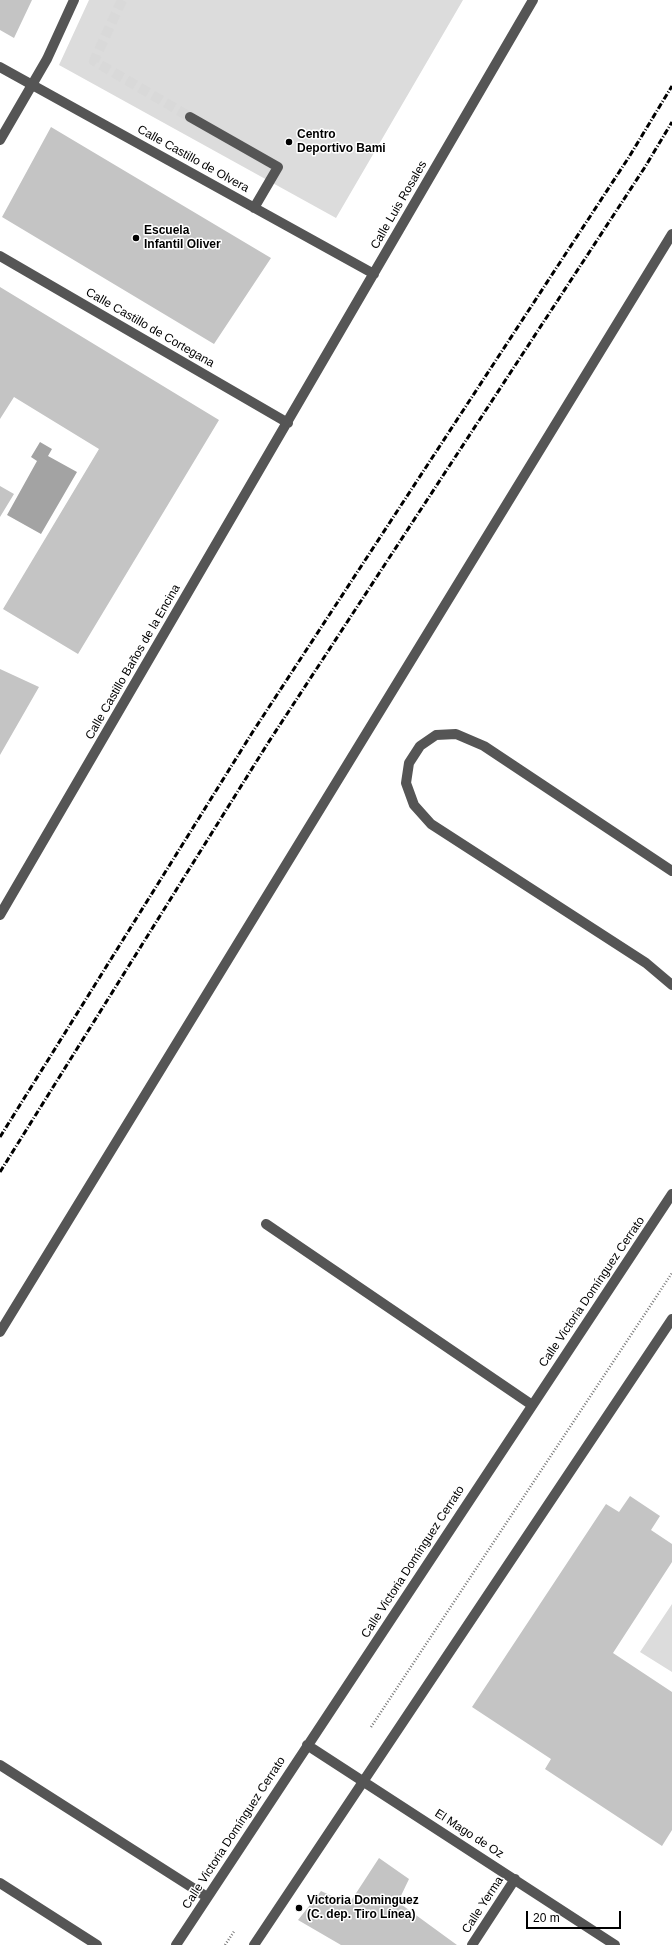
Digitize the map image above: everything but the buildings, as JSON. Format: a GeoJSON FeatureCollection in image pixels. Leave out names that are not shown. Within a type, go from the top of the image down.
{"type":"FeatureCollection","features":[{"type":"Feature","properties":{"kind":"street"},"geometry":{"type":"LineString","coordinates":[[0,140],[48,59],[74,0]]}},
{"type":"Feature","properties":{"kind":"street","name":"Calle Luis Rosales"},"geometry":{"type":"LineString","coordinates":[[288,422],[534,0]]}},
{"type":"Feature","properties":{"kind":"street","name":"Calle Castillo de Olvera"},"geometry":{"type":"LineString","coordinates":[[0,67],[374,274]]}},
{"type":"Feature","properties":{"kind":"street"},"geometry":{"type":"LineString","coordinates":[[190,117],[278,167],[254,208]]}},
{"type":"Feature","properties":{"kind":"street"},"geometry":{"type":"LineString","coordinates":[[0,1332],[672,234]]}},
{"type":"Feature","properties":{"kind":"street","name":"Calle Castillo de Cortegana"},"geometry":{"type":"LineString","coordinates":[[0,256],[288,422]]}},
{"type":"Feature","properties":{"kind":"street","name":"Calle Castillo Baños de la Encina"},"geometry":{"type":"LineString","coordinates":[[0,915],[288,422]]}},
{"type":"Feature","properties":{"kind":"street"},"geometry":{"type":"LineString","coordinates":[[672,871],[484,746],[456,734],[436,735],[420,746],[409,763],[406,783],[414,805],[431,824],[646,962],[672,985]]}},
{"type":"Feature","properties":{"kind":"street","name":"Calle Victoria Domínguez Cerrato"},"geometry":{"type":"LineString","coordinates":[[176,1945],[672,1194]]}},
{"type":"Feature","properties":{"kind":"street"},"geometry":{"type":"LineString","coordinates":[[266,1224],[532,1405]]}},
{"type":"Feature","properties":{"kind":"street"},"geometry":{"type":"LineString","coordinates":[[254,1945],[672,1319]]}},
{"type":"Feature","properties":{"kind":"street","name":"El Mago de Oz"},"geometry":{"type":"LineString","coordinates":[[307,1745],[615,1945]]}},
{"type":"Feature","properties":{"kind":"street"},"geometry":{"type":"LineString","coordinates":[[0,1765],[207,1897]]}},
{"type":"Feature","properties":{"kind":"street","name":"Calle Yerma"},"geometry":{"type":"LineString","coordinates":[[472,1945],[515,1879]]}},
{"type":"Feature","properties":{"kind":"street"},"geometry":{"type":"LineString","coordinates":[[0,1884],[97,1945]]}},
{"type":"Feature","properties":{"kind":"path"},"geometry":{"type":"LineString","coordinates":[[370,1728],[672,1273]]}},
{"type":"Feature","properties":{"kind":"path"},"geometry":{"type":"LineString","coordinates":[[225,1945],[238,1925]]}},
{"type":"Feature","properties":{"kind":"shaded area","name":"Centro Deportivo Bami"},"geometry":{"type":"Polygon","coordinates":[[[89,0],[463,0],[336,218],[59,65],[89,0]]]}},
{"type":"Feature","properties":{"kind":"shaded area"},"geometry":{"type":"Polygon","coordinates":[[[40,442],[52,449],[48,456],[77,472],[41,534],[7,515],[37,461],[31,457],[40,442]]]}},
{"type":"Feature","properties":{"kind":"shaded area"},"geometry":{"type":"Polygon","coordinates":[[[672,1604],[672,1672],[640,1652],[672,1604]]]}},
{"type":"Feature","properties":{"kind":"tunnel"},"geometry":{"type":"LineString","coordinates":[[122,0],[94,61],[190,117]]}},
{"type":"Feature","properties":{"kind":"railway"},"geometry":{"type":"LineString","coordinates":[[0,1137],[252,733],[629,157],[672,86]]}},
{"type":"Feature","properties":{"kind":"railway"},"geometry":{"type":"LineString","coordinates":[[0,1172],[268,743],[645,167],[672,122]]}},
{"type":"Feature","properties":{"kind":"place","name":"Centro Deportivo Bami"},"geometry":{"type":"Point","coordinates":[289,142]}},
{"type":"Feature","properties":{"kind":"place","name":"Escuela Infantil Oliver"},"geometry":{"type":"Point","coordinates":[136,238]}},
{"type":"Feature","properties":{"kind":"place","name":"Victoria Dominguez (C. dep. Tiro Línea)"},"geometry":{"type":"Point","coordinates":[299,1908]}}]}
